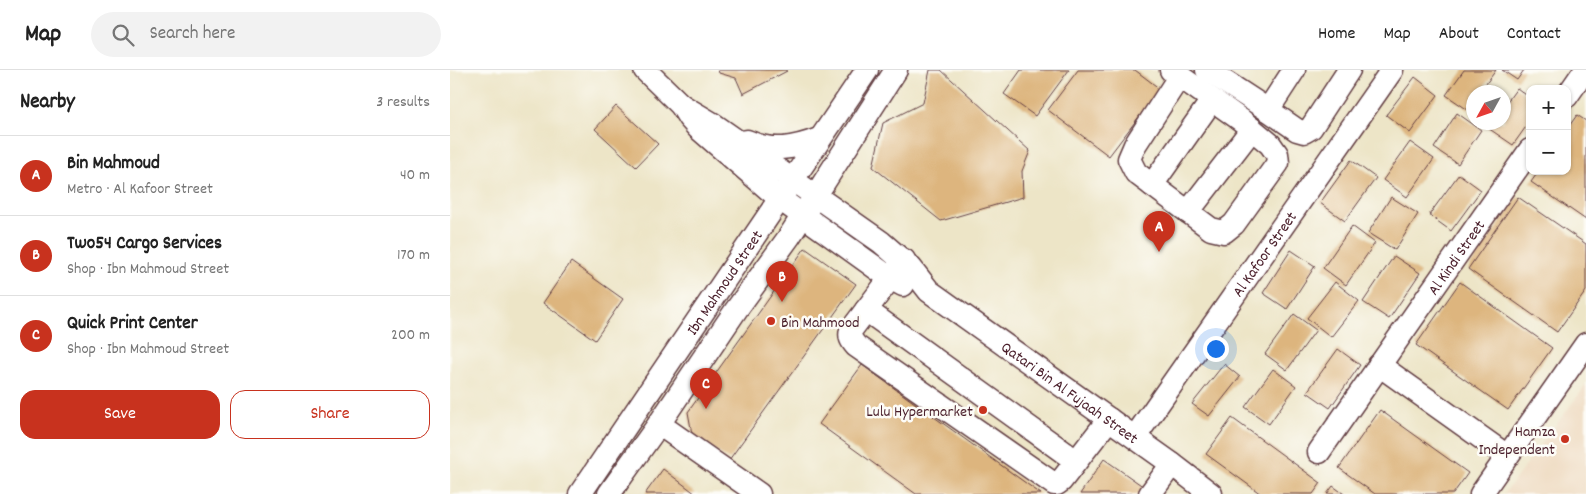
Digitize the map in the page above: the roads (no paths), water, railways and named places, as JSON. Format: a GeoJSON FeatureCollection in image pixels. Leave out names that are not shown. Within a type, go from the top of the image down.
{"type":"FeatureCollection","features":[{"type":"Feature","properties":{"kind":"street","name":"Qatari Bin Al Fujaah Street"},"geometry":{"type":"LineString","coordinates":[[645,70],[681,104],[698,128],[809,207],[881,242],[897,269],[901,284],[929,291],[1135,437],[1211,494]]}},
{"type":"Feature","properties":{"kind":"street","name":"Ibn Mahmoud Street"},"geometry":{"type":"LineString","coordinates":[[580,494],[867,70]]}},
{"type":"Feature","properties":{"kind":"street","name":"Ibn Mahmoud Street"},"geometry":{"type":"LineString","coordinates":[[609,494],[660,424],[736,310],[809,207],[896,70]]}},
{"type":"Feature","properties":{"kind":"street"},"geometry":{"type":"LineString","coordinates":[[1188,212],[1247,124],[1294,70]]}},
{"type":"Feature","properties":{"kind":"street"},"geometry":{"type":"LineString","coordinates":[[1222,74],[1297,130],[1304,132],[1311,128],[1349,70]]}},
{"type":"Feature","properties":{"kind":"street","name":"Al Kafoor Street"},"geometry":{"type":"LineString","coordinates":[[1135,437],[1392,70]]}},
{"type":"Feature","properties":{"kind":"street"},"geometry":{"type":"LineString","coordinates":[[1571,91],[1586,70]]}},
{"type":"Feature","properties":{"kind":"street"},"geometry":{"type":"LineString","coordinates":[[1175,73],[1247,124],[1270,144],[1277,154],[1278,163],[1234,224],[1224,232],[1211,228],[1136,173],[1129,159],[1175,73]]}},
{"type":"Feature","properties":{"kind":"street"},"geometry":{"type":"LineString","coordinates":[[1152,185],[1212,100]]}},
{"type":"Feature","properties":{"kind":"street","name":"Qatari Bin Al Fujaah Street"},"geometry":{"type":"LineString","coordinates":[[681,104],[713,124],[786,190]]}},
{"type":"Feature","properties":{"kind":"street"},"geometry":{"type":"LineString","coordinates":[[713,124],[755,145],[772,149],[800,146],[819,139]]}},
{"type":"Feature","properties":{"kind":"street","name":"Al Kindi Street"},"geometry":{"type":"LineString","coordinates":[[1319,452],[1526,156]]}},
{"type":"Feature","properties":{"kind":"street"},"geometry":{"type":"LineString","coordinates":[[897,269],[851,330],[851,340],[860,349],[1054,484],[1061,481],[1109,419]]}},
{"type":"Feature","properties":{"kind":"street"},"geometry":{"type":"LineString","coordinates":[[866,310],[1076,461]]}},
{"type":"Feature","properties":{"kind":"street"},"geometry":{"type":"LineString","coordinates":[[1481,494],[1586,344]]}},
{"type":"Feature","properties":{"kind":"street"},"geometry":{"type":"LineString","coordinates":[[1379,365],[1507,456]]}},
{"type":"Feature","properties":{"kind":"street"},"geometry":{"type":"LineString","coordinates":[[660,424],[759,494]]}},
{"type":"Feature","properties":{"kind":"street"},"geometry":{"type":"LineString","coordinates":[[1150,494],[1172,464]]}},
{"type":"Feature","properties":{"kind":"place","name":"Bin Mahmoud"},"geometry":{"type":"Point","coordinates":[1159,252]}},
{"type":"Feature","properties":{"kind":"place","name":"Two54 Cargo Services"},"geometry":{"type":"Point","coordinates":[782,302]}},
{"type":"Feature","properties":{"kind":"place","name":"Bin Mahmood"},"geometry":{"type":"Point","coordinates":[771,321]}},
{"type":"Feature","properties":{"kind":"place","name":"Quick Print Center"},"geometry":{"type":"Point","coordinates":[706,409]}},
{"type":"Feature","properties":{"kind":"place","name":"Lulu Hypermarket"},"geometry":{"type":"Point","coordinates":[983,410]}},
{"type":"Feature","properties":{"kind":"place","name":"Hamza Independent"},"geometry":{"type":"Point","coordinates":[1565,439]}}]}
